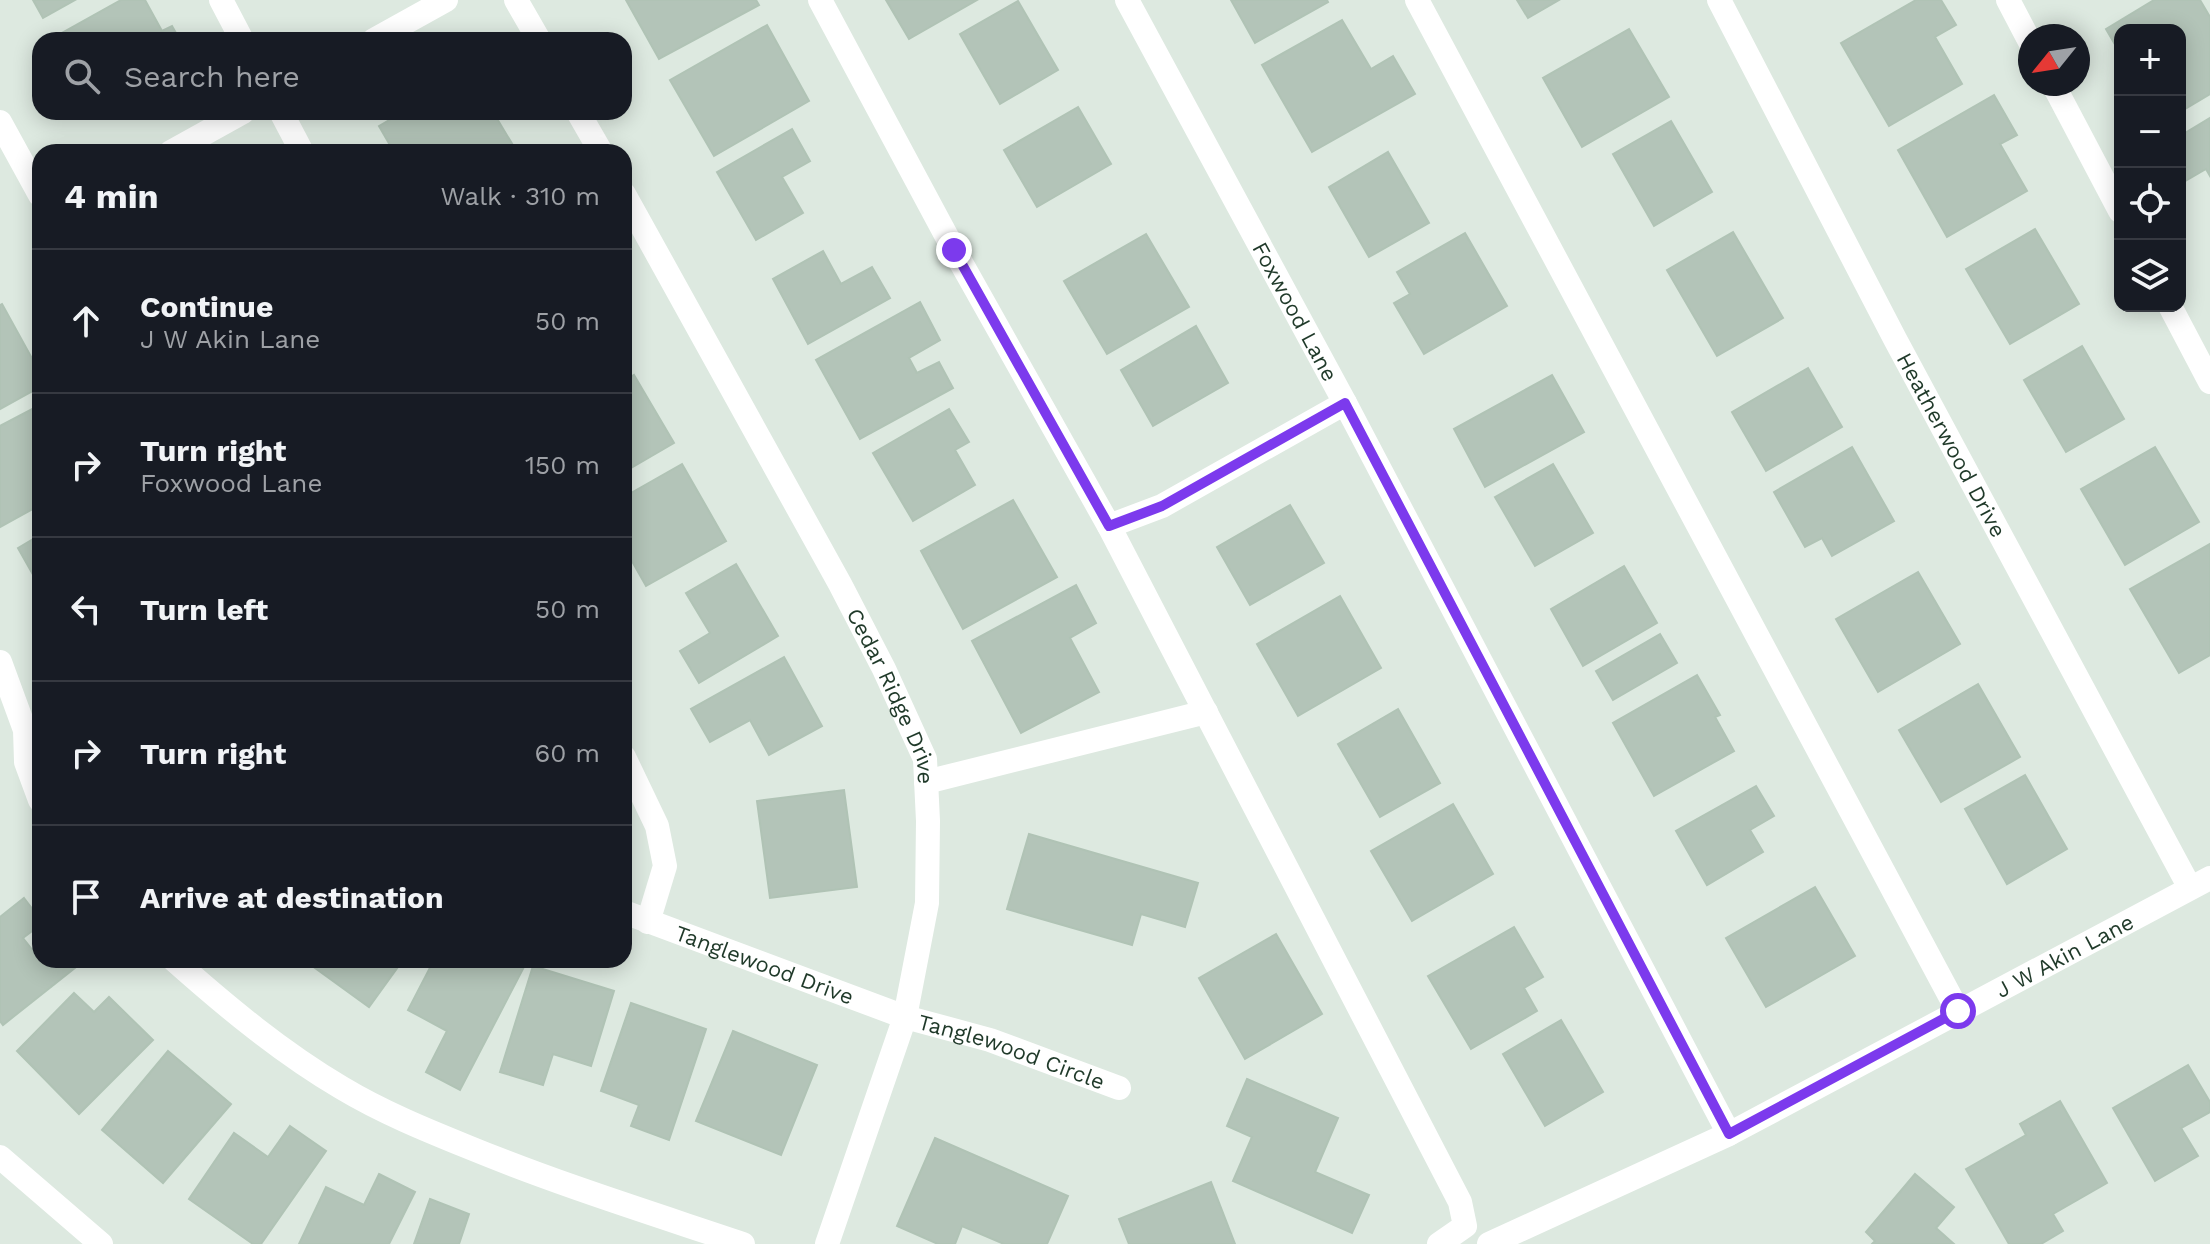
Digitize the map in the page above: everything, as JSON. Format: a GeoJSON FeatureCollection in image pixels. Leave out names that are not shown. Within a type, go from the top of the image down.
{"type":"FeatureCollection","features":[{"type":"Feature","properties":{"kind":"street"},"geometry":{"type":"LineString","coordinates":[[221,0],[238,32]]}},
{"type":"Feature","properties":{"kind":"street"},"geometry":{"type":"LineString","coordinates":[[388,32],[446,0]]}},
{"type":"Feature","properties":{"kind":"street"},"geometry":{"type":"LineString","coordinates":[[516,0],[534,32]]}},
{"type":"Feature","properties":{"kind":"street"},"geometry":{"type":"LineString","coordinates":[[820,0],[954,250],[1109,526],[1460,1202],[1465,1226],[1439,1244]]}},
{"type":"Feature","properties":{"kind":"street","name":"Foxwood Lane"},"geometry":{"type":"LineString","coordinates":[[1127,0],[1345,403],[1729,1134]]}},
{"type":"Feature","properties":{"kind":"street"},"geometry":{"type":"LineString","coordinates":[[1417,0],[1958,1011]]}},
{"type":"Feature","properties":{"kind":"street","name":"Heatherwood Drive"},"geometry":{"type":"LineString","coordinates":[[1719,0],[1902,353],[2200,883]]}},
{"type":"Feature","properties":{"kind":"street"},"geometry":{"type":"LineString","coordinates":[[2008,0],[2021,24]]}},
{"type":"Feature","properties":{"kind":"street"},"geometry":{"type":"LineString","coordinates":[[2059,96],[2114,200]]}},
{"type":"Feature","properties":{"kind":"street"},"geometry":{"type":"LineString","coordinates":[[185,144],[229,120]]}},
{"type":"Feature","properties":{"kind":"street"},"geometry":{"type":"LineString","coordinates":[[285,120],[298,144]]}},
{"type":"Feature","properties":{"kind":"street"},"geometry":{"type":"LineString","coordinates":[[583,120],[596,144]]}},
{"type":"Feature","properties":{"kind":"street"},"geometry":{"type":"LineString","coordinates":[[0,122],[32,180]]}},
{"type":"Feature","properties":{"kind":"street","name":"Cedar Ridge Drive"},"geometry":{"type":"LineString","coordinates":[[632,208],[832,570],[884,669],[925,759],[927,903],[905,1017],[827,1244]]}},
{"type":"Feature","properties":{"kind":"street"},"geometry":{"type":"LineString","coordinates":[[2173,312],[2210,382]]}},
{"type":"Feature","properties":{"kind":"street"},"geometry":{"type":"LineString","coordinates":[[1109,526],[1162,506],[1345,403]]}},
{"type":"Feature","properties":{"kind":"street"},"geometry":{"type":"LineString","coordinates":[[0,662],[25,730],[26,762],[32,778]]}},
{"type":"Feature","properties":{"kind":"street"},"geometry":{"type":"LineString","coordinates":[[926,782],[1206,712]]}},
{"type":"Feature","properties":{"kind":"street"},"geometry":{"type":"LineString","coordinates":[[632,774],[657,826],[665,866],[648,922]]}},
{"type":"Feature","properties":{"kind":"street","name":"J W Akin Lane"},"geometry":{"type":"LineString","coordinates":[[1489,1244],[1729,1134],[2200,883]]}},
{"type":"Feature","properties":{"kind":"street","name":"Tanglewood Drive"},"geometry":{"type":"LineString","coordinates":[[632,915],[905,1017]]}},
{"type":"Feature","properties":{"kind":"street"},"geometry":{"type":"LineString","coordinates":[[183,968],[288,1054],[344,1090],[421,1128],[517,1167],[743,1244]]}},
{"type":"Feature","properties":{"kind":"street","name":"Tanglewood Circle"},"geometry":{"type":"LineString","coordinates":[[905,1017],[990,1040],[1119,1088]]}},
{"type":"Feature","properties":{"kind":"street"},"geometry":{"type":"LineString","coordinates":[[0,1157],[101,1244]]}},
{"type":"Feature","properties":{"kind":"building"},"geometry":{"type":"Polygon","coordinates":[[[33,0],[75,0],[43,18],[33,0]]]}},
{"type":"Feature","properties":{"kind":"building"},"geometry":{"type":"Polygon","coordinates":[[[121,0],[145,0],[162,31],[172,26],[175,32],[64,32],[121,0]]]}},
{"type":"Feature","properties":{"kind":"building"},"geometry":{"type":"Polygon","coordinates":[[[626,0],[756,0],[759,5],[659,59],[626,0]]]}},
{"type":"Feature","properties":{"kind":"building"},"geometry":{"type":"Polygon","coordinates":[[[886,0],[977,0],[909,39],[886,0]]]}},
{"type":"Feature","properties":{"kind":"building"},"geometry":{"type":"Polygon","coordinates":[[[1231,0],[1327,0],[1328,2],[1255,43],[1231,0]]]}},
{"type":"Feature","properties":{"kind":"building"},"geometry":{"type":"Polygon","coordinates":[[[1517,0],[1559,0],[1528,18],[1517,0]]]}},
{"type":"Feature","properties":{"kind":"building"},"geometry":{"type":"Polygon","coordinates":[[[1916,0],[1941,0],[1956,25],[1935,37],[1962,84],[1889,126],[1841,43],[1916,0]]]}},
{"type":"Feature","properties":{"kind":"building"},"geometry":{"type":"Polygon","coordinates":[[[2154,0],[2200,0],[2210,17],[2210,94],[2186,108],[2186,24],[2114,24],[2154,0]]]}},
{"type":"Feature","properties":{"kind":"building"},"geometry":{"type":"Polygon","coordinates":[[[1018,1],[1058,70],[1000,104],[960,34],[1018,1]]]}},
{"type":"Feature","properties":{"kind":"building"},"geometry":{"type":"Polygon","coordinates":[[[1342,20],[1371,69],[1393,56],[1415,94],[1312,152],[1262,65],[1342,20]]]}},
{"type":"Feature","properties":{"kind":"building"},"geometry":{"type":"Polygon","coordinates":[[[2114,24],[2114,43],[2106,29],[2114,24]]]}},
{"type":"Feature","properties":{"kind":"building"},"geometry":{"type":"Polygon","coordinates":[[[767,25],[809,101],[714,156],[670,80],[767,25]]]}},
{"type":"Feature","properties":{"kind":"building"},"geometry":{"type":"Polygon","coordinates":[[[1629,29],[1669,97],[1582,147],[1543,78],[1629,29]]]}},
{"type":"Feature","properties":{"kind":"building"},"geometry":{"type":"Polygon","coordinates":[[[1994,95],[2017,135],[2000,144],[2027,191],[1947,237],[1898,150],[1994,95]]]}},
{"type":"Feature","properties":{"kind":"building"},"geometry":{"type":"Polygon","coordinates":[[[1078,107],[1111,164],[1037,207],[1004,150],[1078,107]]]}},
{"type":"Feature","properties":{"kind":"building"},"geometry":{"type":"Polygon","coordinates":[[[2210,118],[2210,176],[2206,169],[2186,181],[2186,132],[2210,118]]]}},
{"type":"Feature","properties":{"kind":"building"},"geometry":{"type":"Polygon","coordinates":[[[389,120],[498,120],[512,144],[389,144],[379,126],[389,120]]]}},
{"type":"Feature","properties":{"kind":"building"},"geometry":{"type":"Polygon","coordinates":[[[1671,121],[1712,192],[1654,226],[1613,154],[1671,121]]]}},
{"type":"Feature","properties":{"kind":"building"},"geometry":{"type":"Polygon","coordinates":[[[792,129],[810,161],[782,177],[803,213],[756,240],[717,172],[792,129]]]}},
{"type":"Feature","properties":{"kind":"building"},"geometry":{"type":"Polygon","coordinates":[[[1388,152],[1429,223],[1369,257],[1329,187],[1388,152]]]}},
{"type":"Feature","properties":{"kind":"building"},"geometry":{"type":"Polygon","coordinates":[[[2035,229],[2079,304],[2010,344],[1966,269],[2035,229]]]}},
{"type":"Feature","properties":{"kind":"building"},"geometry":{"type":"Polygon","coordinates":[[[1733,232],[1783,318],[1717,356],[1667,270],[1733,232]]]}},
{"type":"Feature","properties":{"kind":"building"},"geometry":{"type":"Polygon","coordinates":[[[1465,233],[1507,306],[1424,354],[1394,303],[1410,294],[1397,272],[1465,233]]]}},
{"type":"Feature","properties":{"kind":"building"},"geometry":{"type":"Polygon","coordinates":[[[1146,234],[1189,307],[1107,354],[1064,281],[1146,234]]]}},
{"type":"Feature","properties":{"kind":"building"},"geometry":{"type":"Polygon","coordinates":[[[823,251],[841,284],[872,267],[890,298],[808,344],[773,279],[823,251]]]}},
{"type":"Feature","properties":{"kind":"building"},"geometry":{"type":"Polygon","coordinates":[[[920,302],[940,340],[909,358],[917,373],[939,362],[953,388],[860,439],[816,360],[920,302]]]}},
{"type":"Feature","properties":{"kind":"building"},"geometry":{"type":"Polygon","coordinates":[[[0,305],[32,358],[32,391],[0,409],[0,305]]]}},
{"type":"Feature","properties":{"kind":"building"},"geometry":{"type":"Polygon","coordinates":[[[1196,326],[1228,383],[1153,426],[1121,370],[1196,326]]]}},
{"type":"Feature","properties":{"kind":"building"},"geometry":{"type":"Polygon","coordinates":[[[2082,346],[2124,419],[2066,452],[2024,380],[2082,346]]]}},
{"type":"Feature","properties":{"kind":"building"},"geometry":{"type":"Polygon","coordinates":[[[1808,368],[1842,427],[1766,471],[1732,412],[1808,368]]]}},
{"type":"Feature","properties":{"kind":"building"},"geometry":{"type":"Polygon","coordinates":[[[1552,375],[1584,432],[1485,487],[1454,429],[1552,375]]]}},
{"type":"Feature","properties":{"kind":"building"},"geometry":{"type":"Polygon","coordinates":[[[632,376],[674,443],[632,467],[632,376]]]}},
{"type":"Feature","properties":{"kind":"building"},"geometry":{"type":"Polygon","coordinates":[[[32,409],[32,509],[0,527],[0,426],[32,409]]]}},
{"type":"Feature","properties":{"kind":"building"},"geometry":{"type":"Polygon","coordinates":[[[949,409],[969,442],[955,450],[975,485],[913,521],[873,453],[949,409]]]}},
{"type":"Feature","properties":{"kind":"building"},"geometry":{"type":"Polygon","coordinates":[[[1852,447],[1894,521],[1832,556],[1822,538],[1805,547],[1774,492],[1852,447]]]}},
{"type":"Feature","properties":{"kind":"building"},"geometry":{"type":"Polygon","coordinates":[[[2155,447],[2199,522],[2125,565],[2081,489],[2155,447]]]}},
{"type":"Feature","properties":{"kind":"building"},"geometry":{"type":"Polygon","coordinates":[[[682,464],[726,541],[646,586],[632,561],[632,492],[682,464]]]}},
{"type":"Feature","properties":{"kind":"building"},"geometry":{"type":"Polygon","coordinates":[[[1553,464],[1593,533],[1535,566],[1495,497],[1553,464]]]}},
{"type":"Feature","properties":{"kind":"building"},"geometry":{"type":"Polygon","coordinates":[[[1013,500],[1057,577],[963,629],[921,551],[1013,500]]]}},
{"type":"Feature","properties":{"kind":"building"},"geometry":{"type":"Polygon","coordinates":[[[1290,505],[1324,563],[1250,605],[1217,547],[1290,505]]]}},
{"type":"Feature","properties":{"kind":"building"},"geometry":{"type":"Polygon","coordinates":[[[32,540],[32,573],[18,548],[32,540]]]}},
{"type":"Feature","properties":{"kind":"building"},"geometry":{"type":"Polygon","coordinates":[[[2210,544],[2210,655],[2179,673],[2130,589],[2210,544]]]}},
{"type":"Feature","properties":{"kind":"building"},"geometry":{"type":"Polygon","coordinates":[[[736,564],[778,636],[699,683],[680,651],[710,633],[686,593],[736,564]]]}},
{"type":"Feature","properties":{"kind":"building"},"geometry":{"type":"Polygon","coordinates":[[[1624,566],[1657,623],[1583,666],[1551,609],[1624,566]]]}},
{"type":"Feature","properties":{"kind":"building"},"geometry":{"type":"Polygon","coordinates":[[[1918,572],[1960,644],[1878,692],[1836,619],[1918,572]]]}},
{"type":"Feature","properties":{"kind":"building"},"geometry":{"type":"Polygon","coordinates":[[[1076,585],[1096,623],[1070,638],[1099,692],[1021,733],[972,641],[1076,585]]]}},
{"type":"Feature","properties":{"kind":"building"},"geometry":{"type":"Polygon","coordinates":[[[1340,596],[1381,668],[1298,716],[1257,644],[1340,596]]]}},
{"type":"Feature","properties":{"kind":"building"},"geometry":{"type":"Polygon","coordinates":[[[1660,634],[1677,663],[1613,700],[1596,671],[1660,634]]]}},
{"type":"Feature","properties":{"kind":"building"},"geometry":{"type":"Polygon","coordinates":[[[784,657],[822,726],[769,755],[750,720],[710,742],[691,709],[784,657]]]}},
{"type":"Feature","properties":{"kind":"building"},"geometry":{"type":"Polygon","coordinates":[[[1697,675],[1720,715],[1715,717],[1734,751],[1654,796],[1613,723],[1697,675]]]}},
{"type":"Feature","properties":{"kind":"building"},"geometry":{"type":"Polygon","coordinates":[[[1978,684],[2020,757],[1941,802],[1899,730],[1978,684]]]}},
{"type":"Feature","properties":{"kind":"building"},"geometry":{"type":"Polygon","coordinates":[[[1398,709],[1440,783],[1380,817],[1338,744],[1398,709]]]}},
{"type":"Feature","properties":{"kind":"building"},"geometry":{"type":"Polygon","coordinates":[[[2025,775],[2067,849],[2007,884],[1965,809],[2025,775]]]}},
{"type":"Feature","properties":{"kind":"building"},"geometry":{"type":"Polygon","coordinates":[[[1756,786],[1774,816],[1750,830],[1763,852],[1707,885],[1676,831],[1756,786]]]}},
{"type":"Feature","properties":{"kind":"building"},"geometry":{"type":"Polygon","coordinates":[[[844,790],[857,887],[770,898],[757,801],[844,790]]]}},
{"type":"Feature","properties":{"kind":"building"},"geometry":{"type":"Polygon","coordinates":[[[1453,804],[1493,874],[1412,921],[1371,851],[1453,804]]]}},
{"type":"Feature","properties":{"kind":"building"},"geometry":{"type":"Polygon","coordinates":[[[1029,834],[1198,883],[1185,927],[1141,914],[1132,945],[1007,909],[1029,834]]]}},
{"type":"Feature","properties":{"kind":"building"},"geometry":{"type":"Polygon","coordinates":[[[1815,887],[1855,956],[1766,1007],[1726,938],[1815,887]]]}},
{"type":"Feature","properties":{"kind":"building"},"geometry":{"type":"Polygon","coordinates":[[[24,898],[32,908],[32,931],[23,938],[32,949],[32,968],[75,968],[3,1025],[0,1021],[0,917],[24,898]]]}},
{"type":"Feature","properties":{"kind":"building"},"geometry":{"type":"Polygon","coordinates":[[[1514,927],[1543,977],[1524,988],[1537,1011],[1471,1049],[1428,976],[1514,927]]]}},
{"type":"Feature","properties":{"kind":"building"},"geometry":{"type":"Polygon","coordinates":[[[1276,934],[1322,1014],[1245,1059],[1199,978],[1276,934]]]}},
{"type":"Feature","properties":{"kind":"building"},"geometry":{"type":"Polygon","coordinates":[[[315,968],[397,968],[369,1007],[315,968]]]}},
{"type":"Feature","properties":{"kind":"building"},"geometry":{"type":"Polygon","coordinates":[[[430,968],[523,968],[460,1090],[426,1072],[447,1031],[408,1010],[430,968]]]}},
{"type":"Feature","properties":{"kind":"building"},"geometry":{"type":"Polygon","coordinates":[[[532,968],[614,991],[591,1066],[553,1054],[543,1085],[500,1072],[532,968]]]}},
{"type":"Feature","properties":{"kind":"building"},"geometry":{"type":"Polygon","coordinates":[[[74,993],[94,1012],[109,997],[153,1040],[79,1114],[17,1051],[74,993]]]}},
{"type":"Feature","properties":{"kind":"building"},"geometry":{"type":"Polygon","coordinates":[[[631,1003],[706,1029],[669,1140],[631,1126],[639,1105],[601,1091],[631,1003]]]}},
{"type":"Feature","properties":{"kind":"building"},"geometry":{"type":"Polygon","coordinates":[[[1561,1020],[1603,1092],[1545,1126],[1503,1054],[1561,1020]]]}},
{"type":"Feature","properties":{"kind":"building"},"geometry":{"type":"Polygon","coordinates":[[[733,1031],[817,1065],[781,1155],[696,1121],[733,1031]]]}},
{"type":"Feature","properties":{"kind":"building"},"geometry":{"type":"Polygon","coordinates":[[[168,1051],[231,1104],[163,1183],[102,1130],[168,1051]]]}},
{"type":"Feature","properties":{"kind":"building"},"geometry":{"type":"Polygon","coordinates":[[[2188,1065],[2210,1102],[2210,1112],[2181,1128],[2198,1156],[2155,1181],[2113,1108],[2188,1065]]]}},
{"type":"Feature","properties":{"kind":"building"},"geometry":{"type":"Polygon","coordinates":[[[1247,1079],[1338,1118],[1315,1172],[1369,1195],[1352,1233],[1233,1181],[1252,1137],[1227,1126],[1247,1079]]]}},
{"type":"Feature","properties":{"kind":"building"},"geometry":{"type":"Polygon","coordinates":[[[2060,1101],[2107,1183],[2053,1214],[2063,1231],[2041,1244],[2009,1244],[1966,1169],[2026,1135],[2020,1124],[2060,1101]]]}},
{"type":"Feature","properties":{"kind":"building"},"geometry":{"type":"Polygon","coordinates":[[[290,1126],[326,1151],[261,1244],[253,1244],[189,1199],[234,1133],[268,1157],[290,1126]]]}},
{"type":"Feature","properties":{"kind":"building"},"geometry":{"type":"Polygon","coordinates":[[[935,1138],[1068,1196],[1047,1244],[1004,1244],[962,1226],[955,1244],[938,1244],[897,1226],[935,1138]]]}},
{"type":"Feature","properties":{"kind":"building"},"geometry":{"type":"Polygon","coordinates":[[[379,1174],[415,1192],[389,1244],[299,1244],[326,1187],[364,1205],[379,1174]]]}},
{"type":"Feature","properties":{"kind":"building"},"geometry":{"type":"Polygon","coordinates":[[[1915,1174],[1954,1207],[1936,1228],[1954,1244],[1872,1244],[1875,1241],[1866,1232],[1915,1174]]]}},
{"type":"Feature","properties":{"kind":"building"},"geometry":{"type":"Polygon","coordinates":[[[1211,1182],[1235,1244],[1129,1244],[1119,1219],[1211,1182]]]}},
{"type":"Feature","properties":{"kind":"building"},"geometry":{"type":"Polygon","coordinates":[[[430,1199],[469,1214],[459,1244],[414,1244],[430,1199]]]}},
{"type":"Feature","properties":{"kind":"route"},"geometry":{"type":"LineString","coordinates":[[954,250],[1109,526],[1162,506],[1345,403],[1729,1134],[1958,1011]]}}]}
